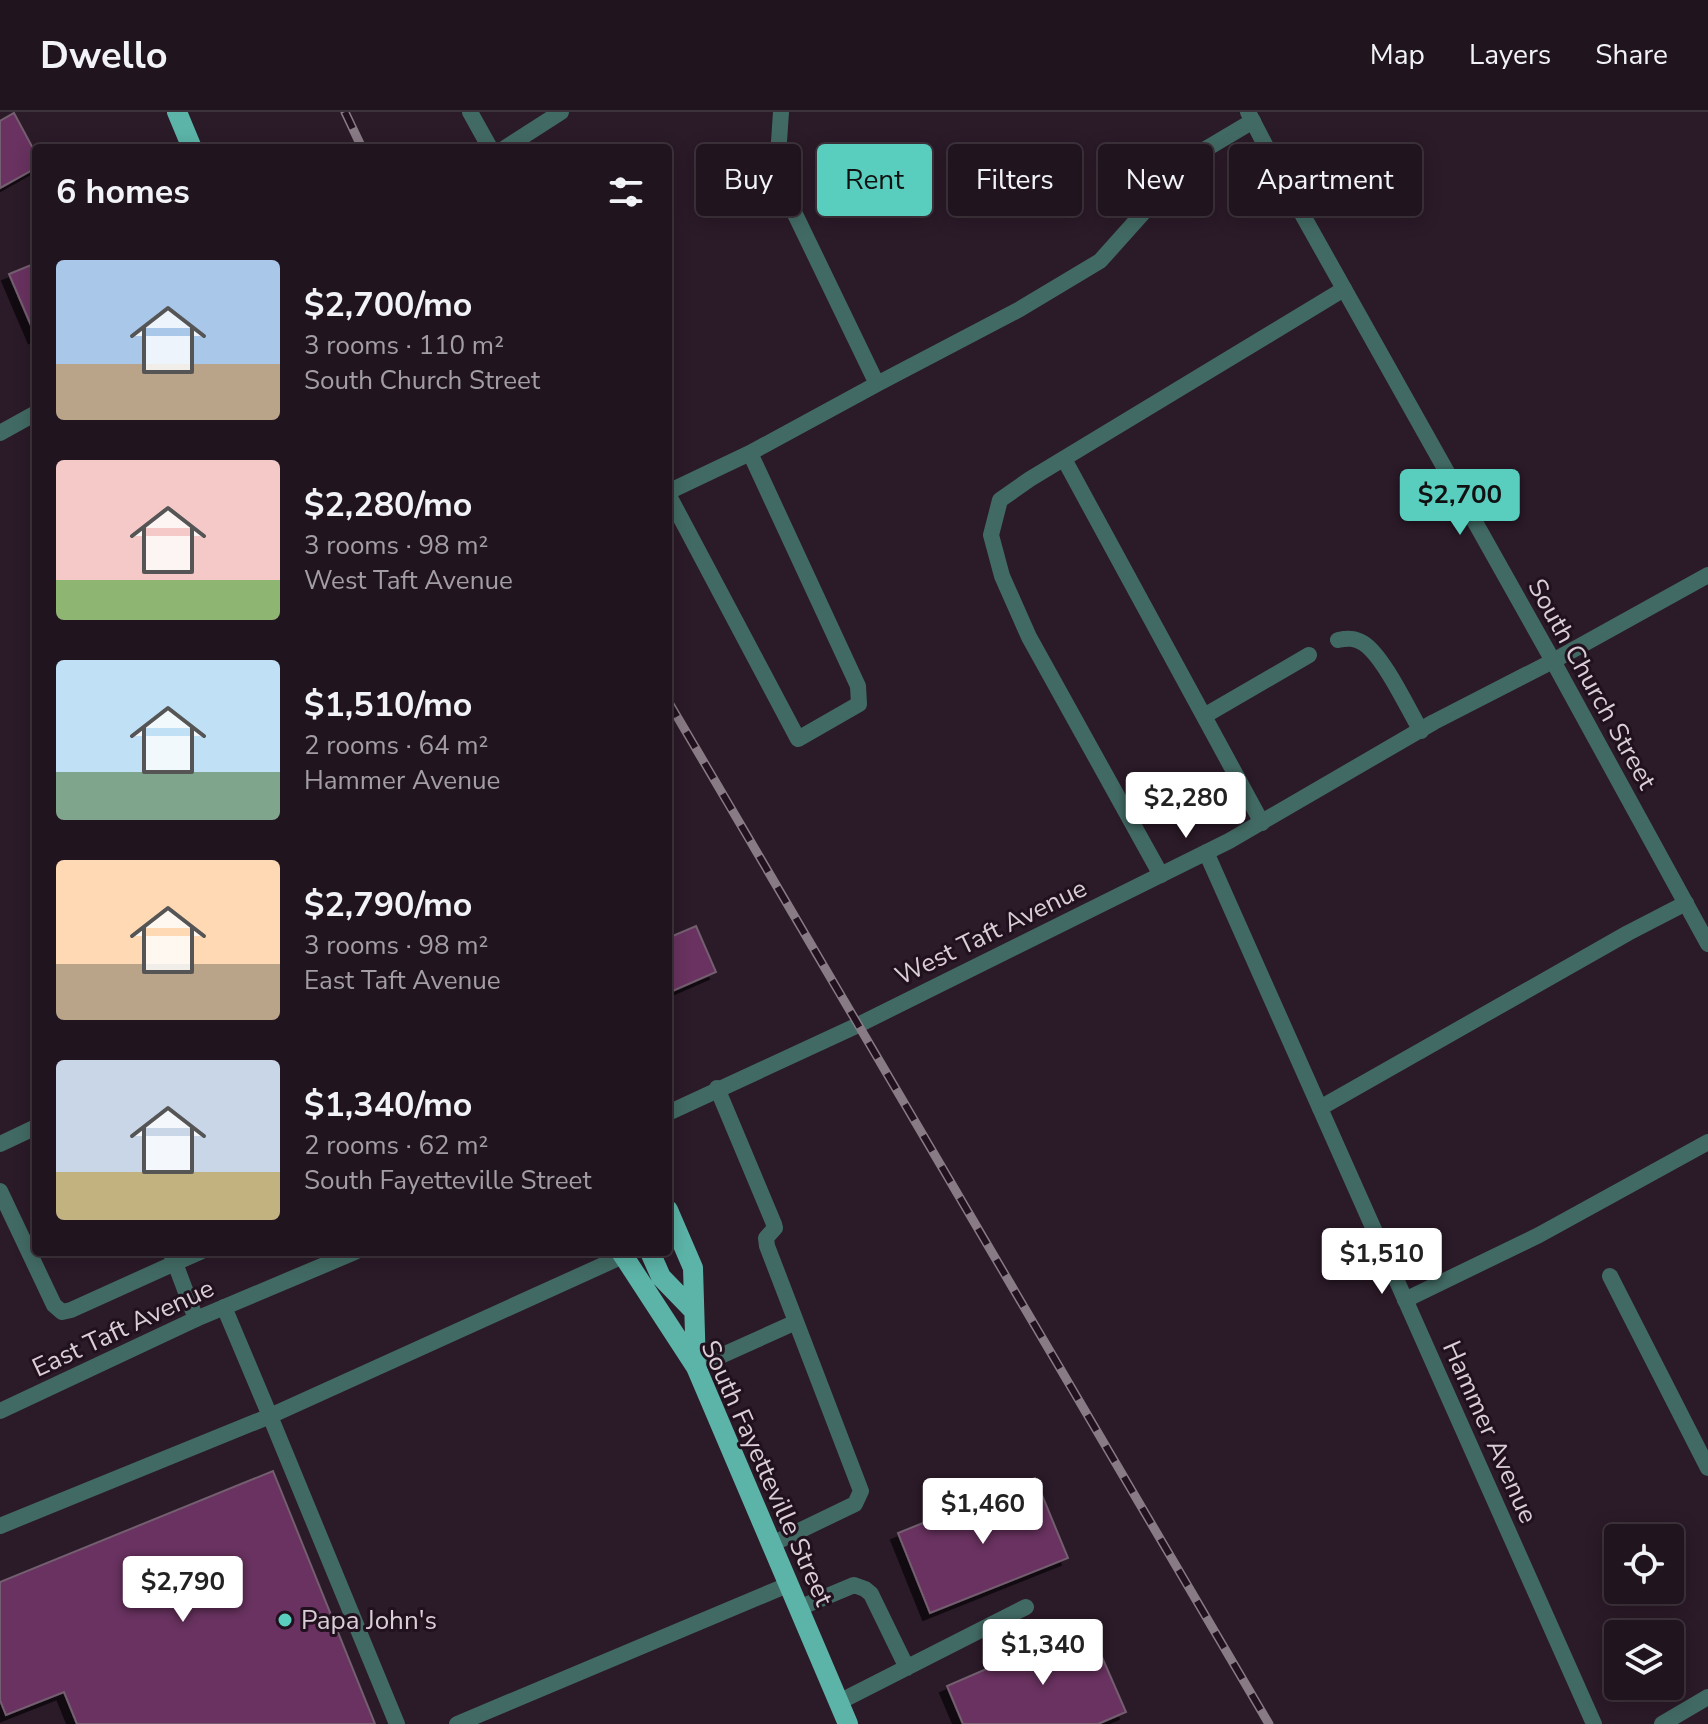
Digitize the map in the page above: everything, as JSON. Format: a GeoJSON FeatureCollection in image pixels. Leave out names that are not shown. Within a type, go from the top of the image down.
{"type":"FeatureCollection","features":[{"type":"Feature","properties":{"kind":"main road"},"geometry":{"type":"LineString","coordinates":[[177,112],[190,144]]}},
{"type":"Feature","properties":{"kind":"main road"},"geometry":{"type":"LineString","coordinates":[[672,1219],[693,1268],[696,1367]]}},
{"type":"Feature","properties":{"kind":"main road","name":"South Fayetteville Street"},"geometry":{"type":"LineString","coordinates":[[623,1256],[696,1367],[848,1724]]}},
{"type":"Feature","properties":{"kind":"main road"},"geometry":{"type":"LineString","coordinates":[[652,1256],[661,1277],[694,1311]]}},
{"type":"Feature","properties":{"kind":"street"},"geometry":{"type":"LineString","coordinates":[[470,112],[488,144]]}},
{"type":"Feature","properties":{"kind":"street"},"geometry":{"type":"LineString","coordinates":[[511,144],[561,112]]}},
{"type":"Feature","properties":{"kind":"street"},"geometry":{"type":"LineString","coordinates":[[781,112],[780,183],[877,384]]}},
{"type":"Feature","properties":{"kind":"street"},"geometry":{"type":"LineString","coordinates":[[672,491],[750,453],[1020,309],[1100,261],[1194,156],[1250,117]]}},
{"type":"Feature","properties":{"kind":"street","name":"South Church Street"},"geometry":{"type":"LineString","coordinates":[[1250,117],[1708,944]]}},
{"type":"Feature","properties":{"kind":"street"},"geometry":{"type":"LineString","coordinates":[[1161,875],[1029,637],[1002,576],[991,535],[1000,500],[1344,289]]}},
{"type":"Feature","properties":{"kind":"street"},"geometry":{"type":"LineString","coordinates":[[0,433],[32,415]]}},
{"type":"Feature","properties":{"kind":"street"},"geometry":{"type":"LineString","coordinates":[[672,501],[798,739],[859,704],[858,686],[750,453]]}},
{"type":"Feature","properties":{"kind":"street"},"geometry":{"type":"LineString","coordinates":[[1064,459],[1262,823]]}},
{"type":"Feature","properties":{"kind":"street","name":"West Taft Avenue"},"geometry":{"type":"LineString","coordinates":[[672,1111],[856,1026],[1206,852],[1708,575]]}},
{"type":"Feature","properties":{"kind":"street"},"geometry":{"type":"LineString","coordinates":[[1338,640],[1351,638],[1365,644],[1377,655],[1421,731]]}},
{"type":"Feature","properties":{"kind":"street"},"geometry":{"type":"LineString","coordinates":[[1204,716],[1309,655]]}},
{"type":"Feature","properties":{"kind":"street","name":"Hammer Avenue"},"geometry":{"type":"LineString","coordinates":[[1206,852],[1594,1724]]}},
{"type":"Feature","properties":{"kind":"street"},"geometry":{"type":"LineString","coordinates":[[1320,1108],[1686,903]]}},
{"type":"Feature","properties":{"kind":"street"},"geometry":{"type":"LineString","coordinates":[[717,1088],[774,1224],[775,1228],[766,1238],[767,1246],[861,1491],[855,1504],[772,1544]]}},
{"type":"Feature","properties":{"kind":"street"},"geometry":{"type":"LineString","coordinates":[[0,1144],[32,1129]]}},
{"type":"Feature","properties":{"kind":"street"},"geometry":{"type":"LineString","coordinates":[[1405,1300],[1539,1235],[1708,1142]]}},
{"type":"Feature","properties":{"kind":"street"},"geometry":{"type":"LineString","coordinates":[[0,1191],[54,1305],[62,1312],[172,1258],[196,1319]]}},
{"type":"Feature","properties":{"kind":"street","name":"East Taft Avenue"},"geometry":{"type":"LineString","coordinates":[[0,1411],[196,1319],[345,1256]]}},
{"type":"Feature","properties":{"kind":"street"},"geometry":{"type":"LineString","coordinates":[[0,1526],[270,1416],[618,1256]]}},
{"type":"Feature","properties":{"kind":"street"},"geometry":{"type":"LineString","coordinates":[[1610,1276],[1708,1468]]}},
{"type":"Feature","properties":{"kind":"street"},"geometry":{"type":"LineString","coordinates":[[224,1307],[397,1724]]}},
{"type":"Feature","properties":{"kind":"street"},"geometry":{"type":"LineString","coordinates":[[696,1367],[796,1322]]}},
{"type":"Feature","properties":{"kind":"street"},"geometry":{"type":"LineString","coordinates":[[457,1724],[790,1584]]}},
{"type":"Feature","properties":{"kind":"street"},"geometry":{"type":"LineString","coordinates":[[799,1608],[854,1585],[865,1589],[871,1594],[907,1668]]}},
{"type":"Feature","properties":{"kind":"street"},"geometry":{"type":"LineString","coordinates":[[839,1702],[1026,1607]]}},
{"type":"Feature","properties":{"kind":"street"},"geometry":{"type":"LineString","coordinates":[[1662,1724],[1708,1697]]}},
{"type":"Feature","properties":{"kind":"building"},"geometry":{"type":"Polygon","coordinates":[[[14,113],[32,147],[32,170],[0,188],[0,121],[14,113]]]}},
{"type":"Feature","properties":{"kind":"building"},"geometry":{"type":"Polygon","coordinates":[[[32,265],[32,328],[9,274],[32,265]]]}},
{"type":"Feature","properties":{"kind":"building"},"geometry":{"type":"Polygon","coordinates":[[[696,926],[716,972],[672,991],[672,936],[696,926]]]}},
{"type":"Feature","properties":{"kind":"building"},"geometry":{"type":"Polygon","coordinates":[[[273,1471],[375,1724],[77,1724],[64,1692],[6,1715],[0,1700],[0,1582],[273,1471]]]}},
{"type":"Feature","properties":{"kind":"building"},"geometry":{"type":"Polygon","coordinates":[[[1035,1478],[1068,1558],[930,1613],[898,1533],[1035,1478]]]}},
{"type":"Feature","properties":{"kind":"building"},"geometry":{"type":"Polygon","coordinates":[[[1088,1625],[1126,1712],[1098,1724],[963,1724],[947,1686],[1088,1625]]]}},
{"type":"Feature","properties":{"kind":"railway"},"geometry":{"type":"LineString","coordinates":[[345,112],[360,144]]}},
{"type":"Feature","properties":{"kind":"railway"},"geometry":{"type":"LineString","coordinates":[[672,708],[1269,1724]]}},
{"type":"Feature","properties":{"kind":"place","name":"Papa John's"},"geometry":{"type":"Point","coordinates":[285,1620]}}]}
